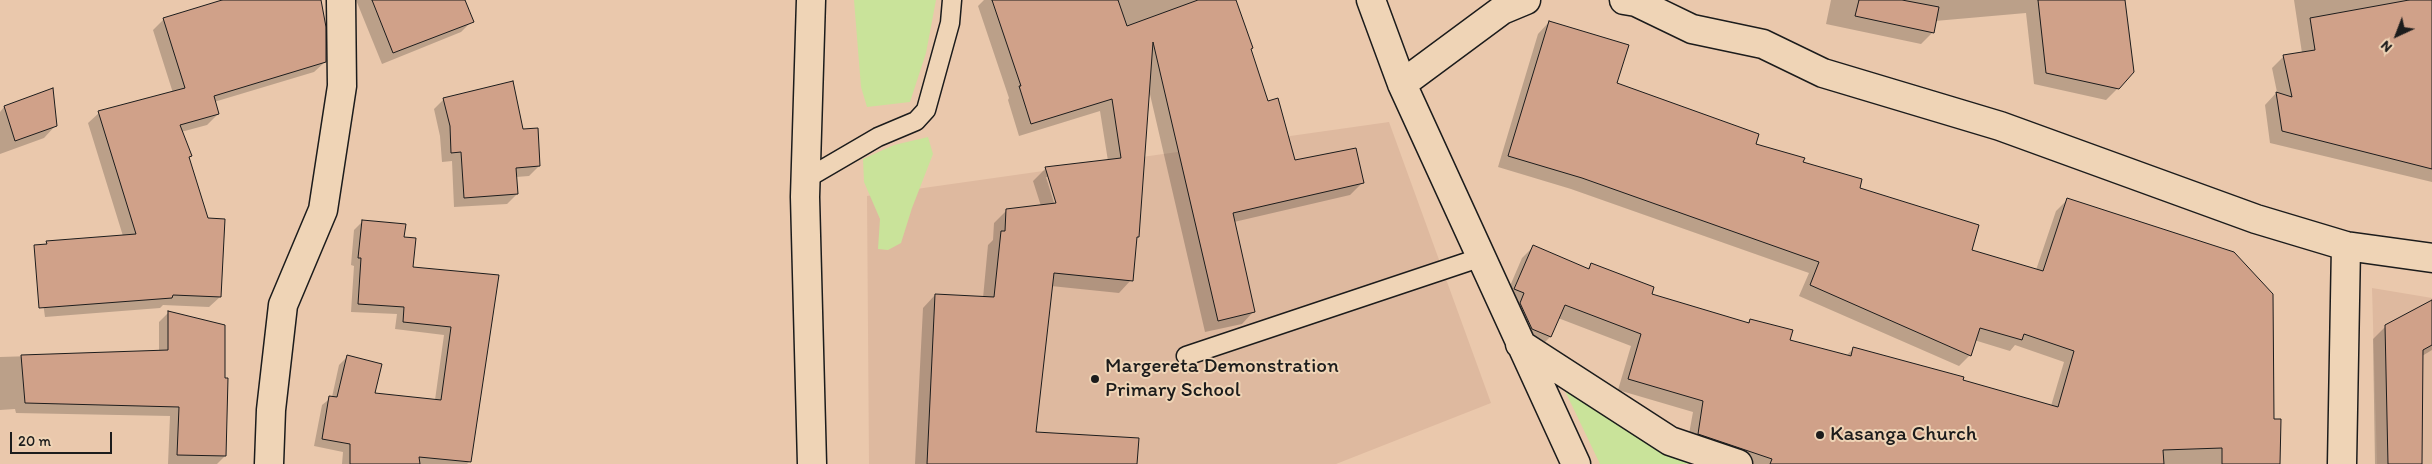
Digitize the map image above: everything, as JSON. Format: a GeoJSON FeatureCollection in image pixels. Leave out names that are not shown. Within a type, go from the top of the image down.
{"type":"FeatureCollection","features":[{"type":"Feature","properties":{"kind":"street"},"geometry":{"type":"LineString","coordinates":[[269,464],[271,410],[283,305],[323,210],[325,201],[342,86],[341,0]]}},
{"type":"Feature","properties":{"kind":"street"},"geometry":{"type":"LineString","coordinates":[[811,0],[806,179],[812,464]]}},
{"type":"Feature","properties":{"kind":"street"},"geometry":{"type":"LineString","coordinates":[[1371,0],[1402,84],[1576,464]]}},
{"type":"Feature","properties":{"kind":"street"},"geometry":{"type":"LineString","coordinates":[[1402,84],[1502,10],[1526,0]]}},
{"type":"Feature","properties":{"kind":"street"},"geometry":{"type":"LineString","coordinates":[[1624,0],[1636,2],[1692,29],[1763,44],[1823,72],[2000,126],[2256,220],[2346,246],[2432,258]]}},
{"type":"Feature","properties":{"kind":"street"},"geometry":{"type":"LineString","coordinates":[[2342,464],[2346,246]]}},
{"type":"Feature","properties":{"kind":"street"},"geometry":{"type":"LineString","coordinates":[[1520,344],[1670,441],[1738,464]]}},
{"type":"Feature","properties":{"kind":"lane"},"geometry":{"type":"LineString","coordinates":[[806,179],[878,137],[916,121],[926,110],[950,23],[952,0]]}},
{"type":"Feature","properties":{"kind":"lane"},"geometry":{"type":"LineString","coordinates":[[1186,356],[1482,257]]}},
{"type":"Feature","properties":{"kind":"shaded area"},"geometry":{"type":"Polygon","coordinates":[[[1389,122],[1491,403],[1336,464],[869,464],[867,196],[1389,122]]]}},
{"type":"Feature","properties":{"kind":"shaded area"},"geometry":{"type":"Polygon","coordinates":[[[2372,288],[2432,298],[2432,464],[2377,464],[2372,288]]]}},
{"type":"Feature","properties":{"kind":"green space"},"geometry":{"type":"Polygon","coordinates":[[[854,0],[936,0],[926,53],[910,102],[867,107],[861,87],[854,0]]]}},
{"type":"Feature","properties":{"kind":"green space"},"geometry":{"type":"Polygon","coordinates":[[[928,137],[933,154],[901,243],[888,250],[878,249],[880,219],[864,182],[863,159],[894,145],[928,137]]]}},
{"type":"Feature","properties":{"kind":"green space"},"geometry":{"type":"Polygon","coordinates":[[[1556,372],[1736,464],[1600,464],[1556,372]]]}},
{"type":"Feature","properties":{"kind":"building"},"geometry":{"type":"Polygon","coordinates":[[[222,0],[321,0],[326,27],[326,62],[214,96],[219,114],[180,125],[192,156],[189,157],[208,218],[225,219],[221,297],[173,295],[172,298],[39,308],[34,245],[47,244],[46,241],[136,234],[98,111],[185,88],[163,18],[222,0]]]}},
{"type":"Feature","properties":{"kind":"building"},"geometry":{"type":"Polygon","coordinates":[[[372,0],[465,0],[474,22],[393,53],[372,0]]]}},
{"type":"Feature","properties":{"kind":"building"},"geometry":{"type":"Polygon","coordinates":[[[992,0],[1118,0],[1127,26],[1198,0],[1236,0],[1253,48],[1251,49],[1268,101],[1278,98],[1295,160],[1356,148],[1364,183],[1233,213],[1255,312],[1218,321],[1153,42],[1139,237],[1137,237],[1133,281],[1054,273],[1036,432],[1139,438],[1137,464],[927,464],[935,294],[994,297],[1001,231],[1005,231],[1006,209],[1056,203],[1045,167],[1121,158],[1112,99],[1031,124],[1019,86],[1021,86],[992,0]]]}},
{"type":"Feature","properties":{"kind":"building"},"geometry":{"type":"Polygon","coordinates":[[[1859,0],[1902,0],[1939,7],[1934,33],[1855,16],[1859,0]]]}},
{"type":"Feature","properties":{"kind":"building"},"geometry":{"type":"Polygon","coordinates":[[[2038,0],[2125,0],[2134,72],[2119,89],[2046,73],[2038,0]]]}},
{"type":"Feature","properties":{"kind":"building"},"geometry":{"type":"Polygon","coordinates":[[[2409,0],[2432,0],[2432,169],[2282,131],[2276,92],[2292,97],[2283,55],[2315,50],[2310,18],[2409,0]]]}},
{"type":"Feature","properties":{"kind":"building"},"geometry":{"type":"Polygon","coordinates":[[[1549,21],[1629,45],[1617,83],[1759,134],[1756,144],[1805,158],[1803,162],[1862,179],[1860,188],[1979,225],[1972,250],[2043,271],[2067,198],[2234,252],[2273,294],[2274,419],[2281,419],[2280,464],[2222,464],[2222,448],[2163,450],[2164,464],[1770,464],[1772,459],[1698,434],[1703,401],[1628,379],[1641,334],[1565,305],[1551,337],[1532,329],[1520,303],[1524,293],[1514,289],[1533,245],[1589,269],[1591,263],[1654,287],[1652,294],[1749,323],[1750,319],[1793,330],[1790,340],[1851,356],[1853,347],[1964,377],[1963,380],[2058,407],[2074,351],[2024,334],[2022,340],[1980,328],[1971,356],[1810,285],[1819,262],[1582,178],[1508,156],[1549,21]]]}},
{"type":"Feature","properties":{"kind":"building"},"geometry":{"type":"Polygon","coordinates":[[[513,81],[523,129],[538,128],[540,166],[516,168],[518,194],[464,198],[461,152],[451,153],[450,126],[443,98],[513,81]]]}},
{"type":"Feature","properties":{"kind":"building"},"geometry":{"type":"Polygon","coordinates":[[[53,88],[57,126],[15,141],[4,106],[53,88]]]}},
{"type":"Feature","properties":{"kind":"building"},"geometry":{"type":"Polygon","coordinates":[[[362,220],[406,224],[404,237],[416,238],[413,267],[499,275],[471,462],[419,457],[420,464],[350,464],[350,444],[322,439],[329,396],[337,397],[347,355],[382,364],[375,393],[441,400],[451,327],[403,322],[404,307],[358,304],[361,258],[358,258],[362,220]]]}},
{"type":"Feature","properties":{"kind":"building"},"geometry":{"type":"Polygon","coordinates":[[[2432,300],[2432,345],[2423,350],[2422,464],[2388,464],[2385,325],[2432,300]]]}},
{"type":"Feature","properties":{"kind":"building"},"geometry":{"type":"Polygon","coordinates":[[[168,311],[225,325],[225,378],[228,378],[226,456],[177,455],[179,407],[25,403],[21,355],[168,350],[168,311]]]}},
{"type":"Feature","properties":{"kind":"place","name":"Margereta Demonstration Primary School"},"geometry":{"type":"Point","coordinates":[1095,379]}},
{"type":"Feature","properties":{"kind":"place","name":"Kasanga Church"},"geometry":{"type":"Point","coordinates":[1820,435]}}]}
